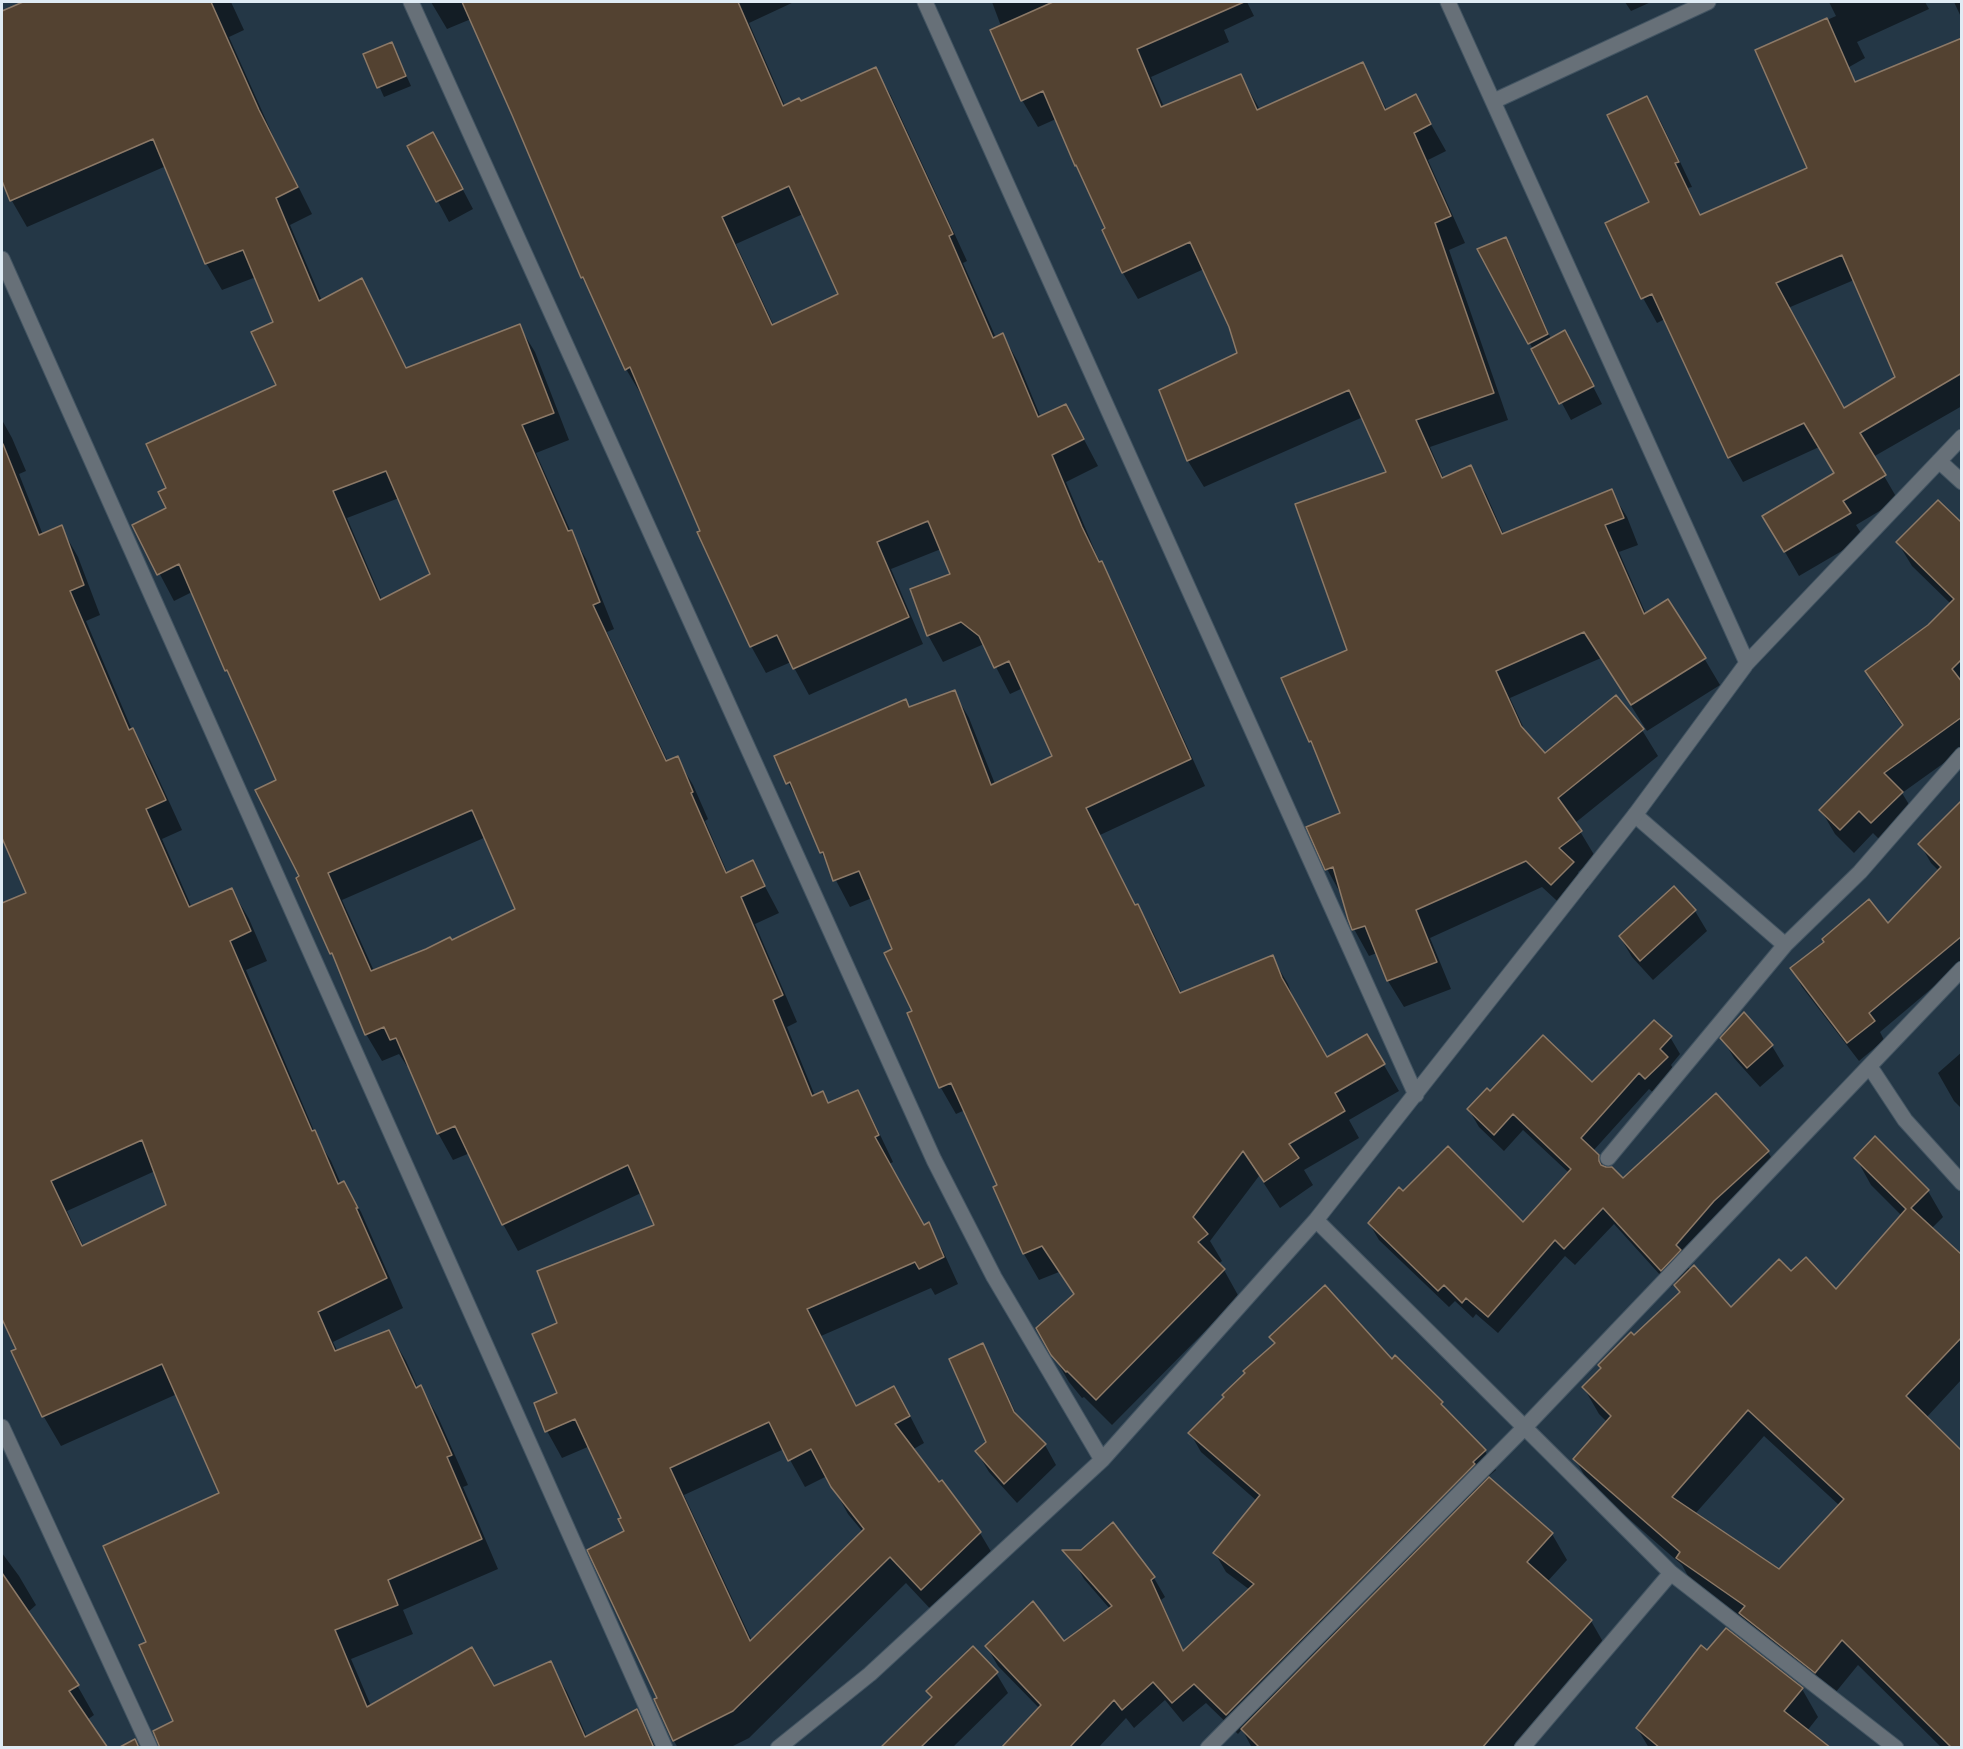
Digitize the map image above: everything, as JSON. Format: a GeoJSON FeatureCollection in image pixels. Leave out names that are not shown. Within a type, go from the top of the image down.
{"type":"FeatureCollection","features":[{"type":"Feature","properties":{"kind":"street"},"geometry":{"type":"LineString","coordinates":[[411,2],[934,1160],[994,1277],[1102,1460]]}},
{"type":"Feature","properties":{"kind":"street"},"geometry":{"type":"LineString","coordinates":[[925,2],[1416,1095]]}},
{"type":"Feature","properties":{"kind":"street"},"geometry":{"type":"LineString","coordinates":[[1448,2],[1747,663]]}},
{"type":"Feature","properties":{"kind":"street"},"geometry":{"type":"LineString","coordinates":[[1494,101],[1708,2]]}},
{"type":"Feature","properties":{"kind":"street"},"geometry":{"type":"LineString","coordinates":[[2,259],[666,1748]]}},
{"type":"Feature","properties":{"kind":"street"},"geometry":{"type":"LineString","coordinates":[[777,1748],[870,1674],[1102,1460],[1316,1220],[1635,815],[1747,663],[1962,437]]}},
{"type":"Feature","properties":{"kind":"street"},"geometry":{"type":"LineString","coordinates":[[1939,461],[1962,482]]}},
{"type":"Feature","properties":{"kind":"street"},"geometry":{"type":"LineString","coordinates":[[1608,1158],[1785,945],[1860,872],[1962,755]]}},
{"type":"Feature","properties":{"kind":"street"},"geometry":{"type":"LineString","coordinates":[[1635,815],[1785,945]]}},
{"type":"Feature","properties":{"kind":"street"},"geometry":{"type":"LineString","coordinates":[[1208,1748],[1525,1427],[1962,969]]}},
{"type":"Feature","properties":{"kind":"street"},"geometry":{"type":"LineString","coordinates":[[1870,1067],[1905,1120],[1962,1183]]}},
{"type":"Feature","properties":{"kind":"street"},"geometry":{"type":"LineString","coordinates":[[1316,1220],[1671,1573],[1896,1748]]}},
{"type":"Feature","properties":{"kind":"street"},"geometry":{"type":"LineString","coordinates":[[2,1427],[150,1748]]}},
{"type":"Feature","properties":{"kind":"street"},"geometry":{"type":"LineString","coordinates":[[1522,1748],[1671,1573]]}},
{"type":"Feature","properties":{"kind":"building"},"geometry":{"type":"Polygon","coordinates":[[[23,2],[211,2],[259,110],[298,187],[276,198],[319,301],[362,278],[406,368],[520,324],[554,413],[522,425],[568,531],[572,530],[600,602],[593,605],[666,761],[678,756],[693,792],[691,793],[726,873],[753,860],[765,886],[741,897],[783,995],[773,1000],[812,1096],[823,1091],[828,1103],[858,1090],[879,1135],[875,1137],[924,1225],[929,1222],[944,1257],[919,1269],[915,1262],[807,1309],[856,1406],[894,1386],[910,1416],[895,1424],[939,1482],[942,1480],[981,1532],[921,1590],[890,1557],[733,1711],[673,1741],[654,1699],[657,1698],[587,1550],[624,1531],[618,1519],[621,1518],[575,1419],[545,1432],[534,1403],[557,1393],[532,1334],[557,1323],[537,1271],[654,1225],[628,1165],[502,1225],[455,1126],[437,1134],[396,1038],[390,1040],[384,1027],[365,1035],[332,953],[330,954],[296,878],[299,876],[255,790],[276,780],[227,670],[225,671],[179,564],[157,575],[132,525],[166,508],[158,492],[166,488],[146,444],[276,385],[251,332],[273,322],[243,250],[205,264],[153,139],[10,201],[2,181],[2,11],[23,2]],[[386,471],[333,491],[380,600],[430,574],[386,471]],[[472,810],[328,873],[371,971],[450,937],[452,940],[515,909],[472,810]],[[769,1422],[670,1468],[750,1641],[864,1529],[831,1487],[811,1449],[788,1461],[769,1422]]]}},
{"type":"Feature","properties":{"kind":"building"},"geometry":{"type":"Polygon","coordinates":[[[462,2],[738,2],[783,106],[799,98],[801,101],[876,67],[953,234],[949,236],[993,338],[1003,333],[1038,417],[1066,404],[1084,439],[1052,455],[1082,527],[1099,562],[1102,561],[1191,759],[1086,808],[1135,905],[1138,904],[1180,993],[1273,955],[1282,978],[1327,1057],[1367,1034],[1385,1064],[1335,1093],[1345,1111],[1289,1144],[1299,1158],[1264,1182],[1243,1151],[1193,1217],[1208,1234],[1198,1242],[1225,1269],[1096,1400],[1051,1355],[1036,1328],[1074,1294],[1042,1246],[1023,1254],[993,1187],[997,1185],[951,1083],[939,1088],[907,1013],[912,1011],[884,953],[892,949],[859,871],[833,881],[823,852],[820,853],[790,782],[786,784],[774,756],[906,699],[909,707],[955,690],[991,785],[1052,756],[1009,661],[994,668],[979,636],[961,622],[927,636],[910,589],[950,574],[928,521],[877,542],[909,617],[793,669],[777,635],[750,647],[697,532],[700,531],[630,367],[625,370],[583,277],[581,278],[462,2]],[[789,186],[722,217],[772,325],[838,294],[789,186]]]}},
{"type":"Feature","properties":{"kind":"building"},"geometry":{"type":"Polygon","coordinates":[[[1053,2],[1244,2],[1137,49],[1161,107],[1241,74],[1257,110],[1363,62],[1385,110],[1416,94],[1431,124],[1414,133],[1451,216],[1435,223],[1494,393],[1416,420],[1442,478],[1471,465],[1502,534],[1612,489],[1624,518],[1605,525],[1644,614],[1668,599],[1706,658],[1631,705],[1584,632],[1496,671],[1521,726],[1545,753],[1616,695],[1644,729],[1558,798],[1582,831],[1559,848],[1574,862],[1551,885],[1526,861],[1416,910],[1437,962],[1387,981],[1365,926],[1352,930],[1333,867],[1325,870],[1306,827],[1340,813],[1311,741],[1309,742],[1281,678],[1347,650],[1295,504],[1386,472],[1349,390],[1187,461],[1159,390],[1237,353],[1229,327],[1190,242],[1122,273],[1102,230],[1105,228],[1043,91],[1021,101],[990,30],[1053,2]]]}},
{"type":"Feature","properties":{"kind":"building"},"geometry":{"type":"Polygon","coordinates":[[[1827,18],[1855,82],[1962,38],[1962,373],[1860,433],[1886,475],[1843,501],[1851,513],[1784,552],[1762,516],[1834,473],[1804,423],[1728,458],[1652,294],[1641,299],[1605,223],[1649,202],[1607,115],[1647,96],[1679,162],[1675,163],[1700,215],[1807,168],[1755,50],[1827,18]],[[1842,255],[1776,283],[1844,408],[1895,377],[1842,255]]]}},
{"type":"Feature","properties":{"kind":"building"},"geometry":{"type":"Polygon","coordinates":[[[392,42],[406,76],[377,88],[363,54],[392,42]]]}},
{"type":"Feature","properties":{"kind":"building"},"geometry":{"type":"Polygon","coordinates":[[[433,132],[463,189],[436,202],[407,146],[433,132]]]}},
{"type":"Feature","properties":{"kind":"building"},"geometry":{"type":"Polygon","coordinates":[[[1506,237],[1548,334],[1528,344],[1477,249],[1506,237]]]}},
{"type":"Feature","properties":{"kind":"building"},"geometry":{"type":"Polygon","coordinates":[[[1565,330],[1594,386],[1559,404],[1531,349],[1565,330]]]}},
{"type":"Feature","properties":{"kind":"building"},"geometry":{"type":"Polygon","coordinates":[[[2,445],[39,535],[62,525],[84,585],[70,591],[129,730],[133,728],[166,800],[146,809],[189,907],[232,888],[251,931],[230,941],[312,1131],[315,1130],[338,1184],[344,1181],[358,1208],[356,1208],[387,1278],[318,1312],[335,1351],[389,1330],[416,1388],[421,1385],[452,1455],[447,1457],[482,1539],[388,1580],[398,1605],[335,1630],[367,1707],[472,1647],[494,1686],[551,1661],[585,1737],[637,1709],[654,1748],[160,1748],[153,1731],[173,1721],[139,1645],[146,1642],[103,1546],[219,1493],[162,1364],[42,1417],[11,1351],[16,1349],[2,1319],[2,903],[26,893],[2,838],[2,445]],[[142,1140],[51,1181],[82,1246],[166,1205],[142,1140]]]}},
{"type":"Feature","properties":{"kind":"building"},"geometry":{"type":"Polygon","coordinates":[[[1938,500],[1962,523],[1962,659],[1952,669],[1962,682],[1962,717],[1884,773],[1903,792],[1871,823],[1859,811],[1840,830],[1819,810],[1903,725],[1865,671],[1928,625],[1954,599],[1896,542],[1938,500]]]}},
{"type":"Feature","properties":{"kind":"building"},"geometry":{"type":"Polygon","coordinates":[[[1962,800],[1962,936],[1869,1013],[1875,1021],[1847,1043],[1790,968],[1824,942],[1822,939],[1869,899],[1888,923],[1941,867],[1918,844],[1962,800]]]}},
{"type":"Feature","properties":{"kind":"building"},"geometry":{"type":"Polygon","coordinates":[[[1674,886],[1696,910],[1640,961],[1619,936],[1674,886]]]}},
{"type":"Feature","properties":{"kind":"building"},"geometry":{"type":"Polygon","coordinates":[[[1744,1012],[1773,1045],[1747,1068],[1720,1038],[1744,1012]]]}},
{"type":"Feature","properties":{"kind":"building"},"geometry":{"type":"Polygon","coordinates":[[[1654,1020],[1672,1036],[1660,1049],[1668,1057],[1645,1079],[1639,1073],[1581,1138],[1599,1155],[1601,1165],[1612,1167],[1623,1178],[1716,1093],[1769,1151],[1714,1201],[1676,1245],[1681,1250],[1661,1271],[1603,1208],[1564,1249],[1555,1240],[1488,1317],[1466,1298],[1462,1303],[1444,1285],[1438,1291],[1368,1223],[1399,1187],[1403,1191],[1448,1146],[1523,1222],[1571,1169],[1513,1114],[1494,1135],[1467,1109],[1487,1088],[1490,1091],[1543,1035],[1592,1082],[1654,1020]]]}},
{"type":"Feature","properties":{"kind":"building"},"geometry":{"type":"Polygon","coordinates":[[[1875,1136],[1929,1190],[1911,1208],[1962,1255],[1962,1337],[1906,1396],[1962,1451],[1962,1748],[1952,1748],[1842,1640],[1815,1673],[1739,1613],[1745,1606],[1676,1558],[1680,1552],[1573,1459],[1611,1416],[1582,1387],[1601,1368],[1598,1365],[1631,1332],[1634,1335],[1680,1292],[1674,1285],[1694,1265],[1731,1307],[1779,1259],[1791,1271],[1806,1257],[1836,1289],[1906,1209],[1854,1158],[1875,1136]],[[1748,1410],[1672,1497],[1779,1569],[1844,1499],[1748,1410]]]}},
{"type":"Feature","properties":{"kind":"building"},"geometry":{"type":"Polygon","coordinates":[[[1325,1285],[1392,1359],[1395,1355],[1443,1402],[1441,1404],[1486,1450],[1473,1462],[1475,1464],[1226,1715],[1194,1684],[1172,1703],[1153,1682],[1122,1710],[1114,1700],[1069,1748],[1001,1748],[1041,1705],[985,1646],[1033,1601],[1064,1641],[1112,1606],[1062,1550],[1081,1550],[1113,1522],[1155,1577],[1151,1580],[1183,1651],[1254,1584],[1213,1553],[1260,1495],[1188,1433],[1224,1397],[1222,1395],[1245,1373],[1243,1371],[1275,1343],[1269,1337],[1325,1285]]]}},
{"type":"Feature","properties":{"kind":"building"},"geometry":{"type":"Polygon","coordinates":[[[983,1343],[1014,1412],[1046,1444],[1004,1484],[975,1451],[986,1442],[949,1359],[983,1343]]]}},
{"type":"Feature","properties":{"kind":"building"},"geometry":{"type":"Polygon","coordinates":[[[1489,1477],[1553,1533],[1527,1562],[1592,1620],[1482,1748],[1260,1748],[1241,1729],[1489,1477]]]}},
{"type":"Feature","properties":{"kind":"building"},"geometry":{"type":"Polygon","coordinates":[[[2,1573],[79,1685],[69,1691],[108,1748],[2,1748],[2,1573]]]}},
{"type":"Feature","properties":{"kind":"building"},"geometry":{"type":"Polygon","coordinates":[[[1726,1628],[1803,1688],[1784,1711],[1831,1748],[1660,1748],[1636,1728],[1701,1645],[1707,1650],[1726,1628]]]}},
{"type":"Feature","properties":{"kind":"building"},"geometry":{"type":"Polygon","coordinates":[[[973,1646],[998,1672],[920,1748],[880,1748],[932,1697],[926,1691],[973,1646]]]}},
{"type":"Feature","properties":{"kind":"building"},"geometry":{"type":"Polygon","coordinates":[[[135,1739],[139,1748],[118,1748],[135,1739]]]}}]}
